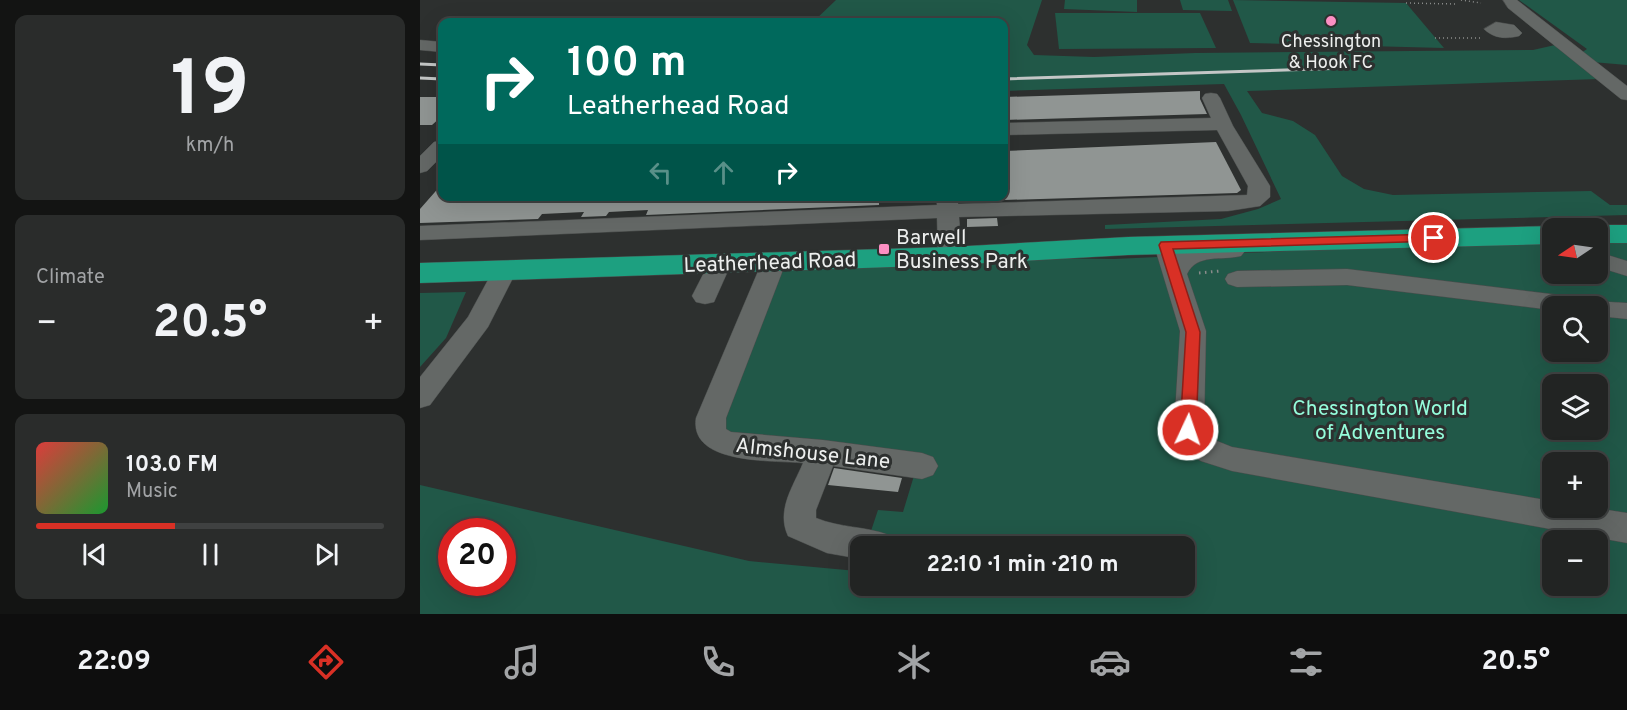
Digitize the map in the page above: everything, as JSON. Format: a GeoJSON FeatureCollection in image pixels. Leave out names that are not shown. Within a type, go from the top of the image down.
{"type":"FeatureCollection","features":[{"type":"Feature","properties":{"kind":"highway"},"geometry":{"type":"LineString","coordinates":[[1608,234],[1627,234]]}},
{"type":"Feature","properties":{"kind":"highway","name":"Leatherhead Road"},"geometry":{"type":"LineString","coordinates":[[420,273],[950,256],[1166,245],[1542,238]]}},
{"type":"Feature","properties":{"kind":"street"},"geometry":{"type":"LineString","coordinates":[[1510,0],[1551,36],[1627,95]]}},
{"type":"Feature","properties":{"kind":"street"},"geometry":{"type":"LineString","coordinates":[[1508,33],[1551,36]]}},
{"type":"Feature","properties":{"kind":"street"},"geometry":{"type":"LineString","coordinates":[[420,45],[438,47]]}},
{"type":"Feature","properties":{"kind":"street"},"geometry":{"type":"LineString","coordinates":[[420,233],[947,204],[1228,204],[1252,201],[1259,196],[1259,186],[1224,126],[1211,98]]}},
{"type":"Feature","properties":{"kind":"street"},"geometry":{"type":"LineString","coordinates":[[1008,129],[1209,123],[1224,126]]}},
{"type":"Feature","properties":{"kind":"street"},"geometry":{"type":"LineString","coordinates":[[420,146],[438,146]]}},
{"type":"Feature","properties":{"kind":"street"},"geometry":{"type":"LineString","coordinates":[[420,167],[438,150]]}},
{"type":"Feature","properties":{"kind":"street"},"geometry":{"type":"LineString","coordinates":[[947,204],[950,256]]}},
{"type":"Feature","properties":{"kind":"street"},"geometry":{"type":"LineString","coordinates":[[1175,275],[1182,259],[1191,254],[1275,249],[1316,241]]}},
{"type":"Feature","properties":{"kind":"street"},"geometry":{"type":"LineString","coordinates":[[1166,245],[1193,332],[1188,430],[1193,440],[1202,449],[1302,469],[1592,518],[1627,528]]}},
{"type":"Feature","properties":{"kind":"street","name":"Almshouse Lane"},"geometry":{"type":"LineString","coordinates":[[774,262],[711,418],[709,426],[711,434],[717,441],[729,444],[922,466]]}},
{"type":"Feature","properties":{"kind":"street"},"geometry":{"type":"LineString","coordinates":[[1608,262],[1627,269]]}},
{"type":"Feature","properties":{"kind":"street"},"geometry":{"type":"LineString","coordinates":[[705,296],[719,264]]}},
{"type":"Feature","properties":{"kind":"street"},"geometry":{"type":"LineString","coordinates":[[420,397],[479,321],[504,272]]}},
{"type":"Feature","properties":{"kind":"street"},"geometry":{"type":"LineString","coordinates":[[1237,279],[1347,277],[1542,301]]}},
{"type":"Feature","properties":{"kind":"street"},"geometry":{"type":"LineString","coordinates":[[1608,309],[1627,311]]}},
{"type":"Feature","properties":{"kind":"street"},"geometry":{"type":"LineString","coordinates":[[823,453],[800,510],[800,526],[827,538],[850,542]]}},
{"type":"Feature","properties":{"kind":"path"},"geometry":{"type":"LineString","coordinates":[[1461,0],[1481,3]]}},
{"type":"Feature","properties":{"kind":"path"},"geometry":{"type":"LineString","coordinates":[[1406,3],[1457,4]]}},
{"type":"Feature","properties":{"kind":"path"},"geometry":{"type":"LineString","coordinates":[[1435,38],[1480,38],[1508,33]]}},
{"type":"Feature","properties":{"kind":"green space"},"geometry":{"type":"Polygon","coordinates":[[[836,0],[1042,0],[1027,45],[1034,55],[1094,57],[1195,53],[1533,50],[1555,45],[1599,79],[1247,91],[1262,113],[1293,121],[1315,135],[1342,176],[1364,189],[1393,195],[1591,191],[1610,205],[1627,205],[1627,215],[1105,229],[1105,225],[1221,219],[1258,209],[1281,199],[1224,84],[1008,91],[1008,18],[817,18],[836,0]]]}},
{"type":"Feature","properties":{"kind":"green space"},"geometry":{"type":"Polygon","coordinates":[[[1065,0],[1137,0],[1137,12],[1064,9],[1065,0]]]}},
{"type":"Feature","properties":{"kind":"green space"},"geometry":{"type":"Polygon","coordinates":[[[1180,0],[1228,0],[1232,11],[1183,10],[1180,0]]]}},
{"type":"Feature","properties":{"kind":"green space","name":"Chessington & Hook FC"},"geometry":{"type":"Polygon","coordinates":[[[1233,0],[1406,3],[1444,48],[1250,43],[1233,0]]]}},
{"type":"Feature","properties":{"kind":"green space"},"geometry":{"type":"Polygon","coordinates":[[[1519,0],[1627,0],[1627,65],[1592,62],[1581,53],[1587,49],[1519,0]]]}},
{"type":"Feature","properties":{"kind":"green space"},"geometry":{"type":"Polygon","coordinates":[[[1055,13],[1200,13],[1216,48],[1059,49],[1055,13]]]}},
{"type":"Feature","properties":{"kind":"green space","name":"Chessington World of Adventures"},"geometry":{"type":"Polygon","coordinates":[[[1627,241],[1627,614],[420,614],[420,485],[749,561],[850,570],[850,596],[1195,596],[1195,536],[869,536],[878,510],[903,512],[920,456],[727,435],[722,419],[780,268],[1033,258],[1114,259],[1331,249],[1542,244],[1542,284],[1608,284],[1608,242],[1627,241]]]}},
{"type":"Feature","properties":{"kind":"green space"},"geometry":{"type":"Polygon","coordinates":[[[466,292],[446,338],[420,367],[420,293],[466,292]]]}},
{"type":"Feature","properties":{"kind":"building"},"geometry":{"type":"Polygon","coordinates":[[[1200,91],[1200,99],[1207,114],[1008,120],[1008,97],[1200,91]]]}},
{"type":"Feature","properties":{"kind":"building"},"geometry":{"type":"Polygon","coordinates":[[[420,97],[438,97],[438,120],[432,125],[420,125],[420,97]]]}},
{"type":"Feature","properties":{"kind":"building"},"geometry":{"type":"Polygon","coordinates":[[[1216,142],[1241,190],[1237,193],[1008,200],[1008,151],[1216,142]]]}},
{"type":"Feature","properties":{"kind":"building"},"geometry":{"type":"Polygon","coordinates":[[[438,189],[438,201],[879,201],[879,205],[646,215],[648,210],[609,212],[606,216],[581,217],[584,212],[542,214],[538,219],[420,223],[420,209],[438,189]]]}},
{"type":"Feature","properties":{"kind":"building"},"geometry":{"type":"Polygon","coordinates":[[[997,218],[998,226],[967,227],[967,219],[997,218]]]}},
{"type":"Feature","properties":{"kind":"building"},"geometry":{"type":"Polygon","coordinates":[[[834,468],[902,478],[898,492],[828,485],[834,468]]]}},
{"type":"Feature","properties":{"kind":"railway"},"geometry":{"type":"LineString","coordinates":[[420,64],[438,65]]}},
{"type":"Feature","properties":{"kind":"railway"},"geometry":{"type":"LineString","coordinates":[[1008,79],[1347,68]]}},
{"type":"Feature","properties":{"kind":"railway"},"geometry":{"type":"LineString","coordinates":[[420,78],[438,79]]}},
{"type":"Feature","properties":{"kind":"place","name":"Chessington & Hook FC"},"geometry":{"type":"Point","coordinates":[1331,21]}},
{"type":"Feature","properties":{"kind":"place","name":"Barwell Business Park"},"geometry":{"type":"Point","coordinates":[884,249]}},
{"type":"Feature","properties":{"kind":"route"},"geometry":{"type":"LineString","coordinates":[[1188,430],[1193,332],[1166,245],[1434,238]]}}]}
